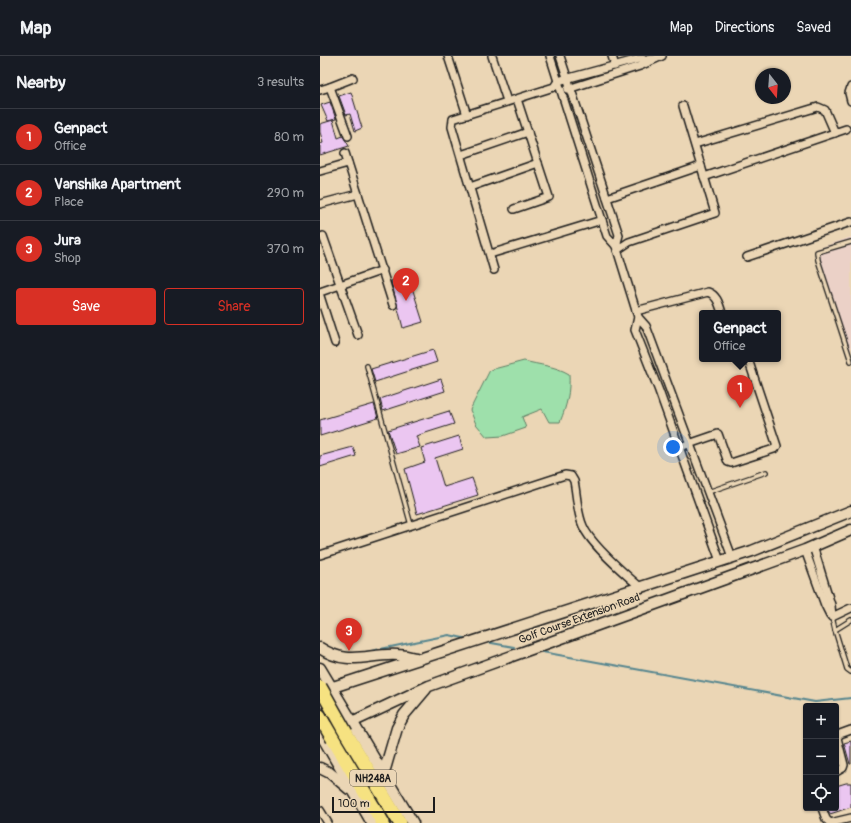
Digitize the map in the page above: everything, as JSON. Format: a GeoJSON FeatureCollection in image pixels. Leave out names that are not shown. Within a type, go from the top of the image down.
{"type":"FeatureCollection","features":[{"type":"Feature","properties":{"kind":"highway","name":"NH248A"},"geometry":{"type":"LineString","coordinates":[[326,687],[400,823]]}},
{"type":"Feature","properties":{"kind":"highway","name":"NH248A"},"geometry":{"type":"LineString","coordinates":[[320,716],[324,736],[383,823]]}},
{"type":"Feature","properties":{"kind":"main road"},"geometry":{"type":"LineString","coordinates":[[320,693],[326,687],[732,557],[790,537],[851,511]]}},
{"type":"Feature","properties":{"kind":"main road","name":"Golf Course Extension Road"},"geometry":{"type":"LineString","coordinates":[[324,736],[349,728],[429,686],[809,548],[851,530]]}},
{"type":"Feature","properties":{"kind":"main road"},"geometry":{"type":"LineString","coordinates":[[320,648],[329,654],[352,659],[398,655],[418,658]]}},
{"type":"Feature","properties":{"kind":"main road"},"geometry":{"type":"LineString","coordinates":[[320,668],[326,687]]}},
{"type":"Feature","properties":{"kind":"main road"},"geometry":{"type":"LineString","coordinates":[[384,776],[397,728],[404,716],[429,686]]}},
{"type":"Feature","properties":{"kind":"main road"},"geometry":{"type":"LineString","coordinates":[[349,728],[384,776],[414,823]]}},
{"type":"Feature","properties":{"kind":"main road"},"geometry":{"type":"LineString","coordinates":[[324,736],[372,823]]}},
{"type":"Feature","properties":{"kind":"main road"},"geometry":{"type":"LineString","coordinates":[[320,768],[330,773],[355,794]]}},
{"type":"Feature","properties":{"kind":"street"},"geometry":{"type":"LineString","coordinates":[[449,56],[467,115]]}},
{"type":"Feature","properties":{"kind":"street"},"geometry":{"type":"LineString","coordinates":[[492,56],[507,101]]}},
{"type":"Feature","properties":{"kind":"street"},"geometry":{"type":"LineString","coordinates":[[550,56],[556,84],[562,91],[607,236],[617,248],[637,314],[646,326],[732,557]]}},
{"type":"Feature","properties":{"kind":"street"},"geometry":{"type":"LineString","coordinates":[[560,56],[619,235],[617,248]]}},
{"type":"Feature","properties":{"kind":"street"},"geometry":{"type":"LineString","coordinates":[[612,56],[615,66]]}},
{"type":"Feature","properties":{"kind":"street"},"geometry":{"type":"LineString","coordinates":[[562,91],[640,66],[662,56]]}},
{"type":"Feature","properties":{"kind":"street"},"geometry":{"type":"LineString","coordinates":[[494,270],[452,127],[453,119],[517,99],[568,79],[639,59],[654,59]]}},
{"type":"Feature","properties":{"kind":"street"},"geometry":{"type":"LineString","coordinates":[[320,90],[353,78]]}},
{"type":"Feature","properties":{"kind":"street"},"geometry":{"type":"LineString","coordinates":[[330,87],[348,136]]}},
{"type":"Feature","properties":{"kind":"street"},"geometry":{"type":"LineString","coordinates":[[851,87],[849,93],[851,101]]}},
{"type":"Feature","properties":{"kind":"street"},"geometry":{"type":"LineString","coordinates":[[514,209],[549,197],[517,99]]}},
{"type":"Feature","properties":{"kind":"street"},"geometry":{"type":"LineString","coordinates":[[617,248],[629,242],[715,213],[683,106]]}},
{"type":"Feature","properties":{"kind":"street"},"geometry":{"type":"LineString","coordinates":[[695,144],[818,107],[825,110],[835,132]]}},
{"type":"Feature","properties":{"kind":"street"},"geometry":{"type":"LineString","coordinates":[[704,177],[846,129]]}},
{"type":"Feature","properties":{"kind":"street"},"geometry":{"type":"LineString","coordinates":[[461,155],[528,132]]}},
{"type":"Feature","properties":{"kind":"street"},"geometry":{"type":"LineString","coordinates":[[345,153],[393,305]]}},
{"type":"Feature","properties":{"kind":"street"},"geometry":{"type":"LineString","coordinates":[[320,171],[348,163]]}},
{"type":"Feature","properties":{"kind":"street"},"geometry":{"type":"LineString","coordinates":[[470,187],[538,164]]}},
{"type":"Feature","properties":{"kind":"street"},"geometry":{"type":"LineString","coordinates":[[607,198],[701,166]]}},
{"type":"Feature","properties":{"kind":"street"},"geometry":{"type":"LineString","coordinates":[[320,204],[358,194]]}},
{"type":"Feature","properties":{"kind":"street"},"geometry":{"type":"LineString","coordinates":[[490,254],[602,220]]}},
{"type":"Feature","properties":{"kind":"street"},"geometry":{"type":"LineString","coordinates":[[747,257],[851,222]]}},
{"type":"Feature","properties":{"kind":"street"},"geometry":{"type":"LineString","coordinates":[[323,236],[339,286],[358,335]]}},
{"type":"Feature","properties":{"kind":"street"},"geometry":{"type":"LineString","coordinates":[[320,292],[383,270]]}},
{"type":"Feature","properties":{"kind":"street"},"geometry":{"type":"LineString","coordinates":[[637,314],[708,292],[717,298],[721,310]]}},
{"type":"Feature","properties":{"kind":"street"},"geometry":{"type":"LineString","coordinates":[[320,296],[336,342]]}},
{"type":"Feature","properties":{"kind":"street"},"geometry":{"type":"LineString","coordinates":[[637,314],[635,330],[680,447],[720,561]]}},
{"type":"Feature","properties":{"kind":"street"},"geometry":{"type":"LineString","coordinates":[[680,447],[718,434],[728,462],[731,463],[774,449],[777,446],[749,362]]}},
{"type":"Feature","properties":{"kind":"street"},"geometry":{"type":"LineString","coordinates":[[688,470],[698,466]]}},
{"type":"Feature","properties":{"kind":"street"},"geometry":{"type":"LineString","coordinates":[[320,555],[558,477],[571,476],[574,481],[583,527],[614,563],[640,587]]}},
{"type":"Feature","properties":{"kind":"street"},"geometry":{"type":"LineString","coordinates":[[809,548],[831,605],[832,617],[851,608]]}},
{"type":"Feature","properties":{"kind":"street"},"geometry":{"type":"LineString","coordinates":[[837,739],[840,734],[851,730]]}},
{"type":"Feature","properties":{"kind":"street"},"geometry":{"type":"LineString","coordinates":[[839,746],[844,765],[843,768],[839,770]]}},
{"type":"Feature","properties":{"kind":"street"},"geometry":{"type":"LineString","coordinates":[[320,810],[328,823]]}},
{"type":"Feature","properties":{"kind":"street"},"geometry":{"type":"LineString","coordinates":[[823,811],[826,819],[830,823],[851,818]]}},
{"type":"Feature","properties":{"kind":"lane"},"geometry":{"type":"LineString","coordinates":[[851,242],[817,252],[818,260],[851,361]]}},
{"type":"Feature","properties":{"kind":"lane"},"geometry":{"type":"LineString","coordinates":[[367,366],[411,524]]}},
{"type":"Feature","properties":{"kind":"lane"},"geometry":{"type":"LineString","coordinates":[[707,492],[766,472]]}},
{"type":"Feature","properties":{"kind":"lane"},"geometry":{"type":"LineString","coordinates":[[832,617],[847,669],[851,672]]}},
{"type":"Feature","properties":{"kind":"lane"},"geometry":{"type":"LineString","coordinates":[[835,630],[851,620]]}},
{"type":"Feature","properties":{"kind":"shaded area"},"geometry":{"type":"Polygon","coordinates":[[[851,237],[851,358],[816,249],[851,237]]]}},
{"type":"Feature","properties":{"kind":"green space"},"geometry":{"type":"Polygon","coordinates":[[[524,361],[553,367],[569,374],[568,398],[560,422],[549,422],[542,409],[522,417],[526,428],[503,436],[487,437],[476,424],[470,410],[490,370],[524,361]]]}},
{"type":"Feature","properties":{"kind":"building"},"geometry":{"type":"Polygon","coordinates":[[[351,92],[362,128],[355,131],[350,114],[346,115],[339,96],[351,92]]]}},
{"type":"Feature","properties":{"kind":"building"},"geometry":{"type":"Polygon","coordinates":[[[330,102],[336,119],[328,121],[321,105],[330,102]]]}},
{"type":"Feature","properties":{"kind":"building"},"geometry":{"type":"Polygon","coordinates":[[[333,120],[338,138],[343,136],[349,146],[320,155],[320,144],[323,143],[320,132],[320,124],[333,120]]]}},
{"type":"Feature","properties":{"kind":"building"},"geometry":{"type":"Polygon","coordinates":[[[408,275],[423,322],[403,328],[391,281],[408,275]]]}},
{"type":"Feature","properties":{"kind":"building"},"geometry":{"type":"Polygon","coordinates":[[[433,350],[437,362],[375,382],[371,369],[433,350]]]}},
{"type":"Feature","properties":{"kind":"building"},"geometry":{"type":"Polygon","coordinates":[[[441,379],[445,391],[383,411],[380,399],[441,379]]]}},
{"type":"Feature","properties":{"kind":"building"},"geometry":{"type":"Polygon","coordinates":[[[374,404],[378,418],[320,436],[320,420],[374,404]]]}},
{"type":"Feature","properties":{"kind":"building"},"geometry":{"type":"Polygon","coordinates":[[[449,411],[454,424],[416,436],[420,447],[396,454],[388,430],[449,411]]]}},
{"type":"Feature","properties":{"kind":"building"},"geometry":{"type":"Polygon","coordinates":[[[459,436],[463,449],[435,458],[444,487],[472,478],[478,495],[417,514],[405,469],[425,462],[421,448],[459,436]]]}},
{"type":"Feature","properties":{"kind":"building"},"geometry":{"type":"Polygon","coordinates":[[[353,447],[356,456],[320,467],[320,456],[353,447]]]}},
{"type":"Feature","properties":{"kind":"building"},"geometry":{"type":"Polygon","coordinates":[[[851,741],[851,764],[850,764],[844,743],[851,741]]]}},
{"type":"Feature","properties":{"kind":"building"},"geometry":{"type":"Polygon","coordinates":[[[851,783],[851,807],[839,811],[839,785],[851,783]]]}},
{"type":"Feature","properties":{"kind":"building"},"geometry":{"type":"Polygon","coordinates":[[[828,811],[839,811],[830,814],[828,811]]]}},
{"type":"Feature","properties":{"kind":"waterway"},"geometry":{"type":"LineString","coordinates":[[361,653],[449,635],[468,639]]}},
{"type":"Feature","properties":{"kind":"waterway"},"geometry":{"type":"LineString","coordinates":[[486,642],[514,647]]}},
{"type":"Feature","properties":{"kind":"waterway"},"geometry":{"type":"LineString","coordinates":[[537,651],[815,702],[851,698]]}},
{"type":"Feature","properties":{"kind":"place","name":"Vanshika Apartment"},"geometry":{"type":"Point","coordinates":[406,301]}},
{"type":"Feature","properties":{"kind":"place","name":"Genpact"},"geometry":{"type":"Point","coordinates":[740,408]}},
{"type":"Feature","properties":{"kind":"place","name":"Jura"},"geometry":{"type":"Point","coordinates":[349,651]}}]}
